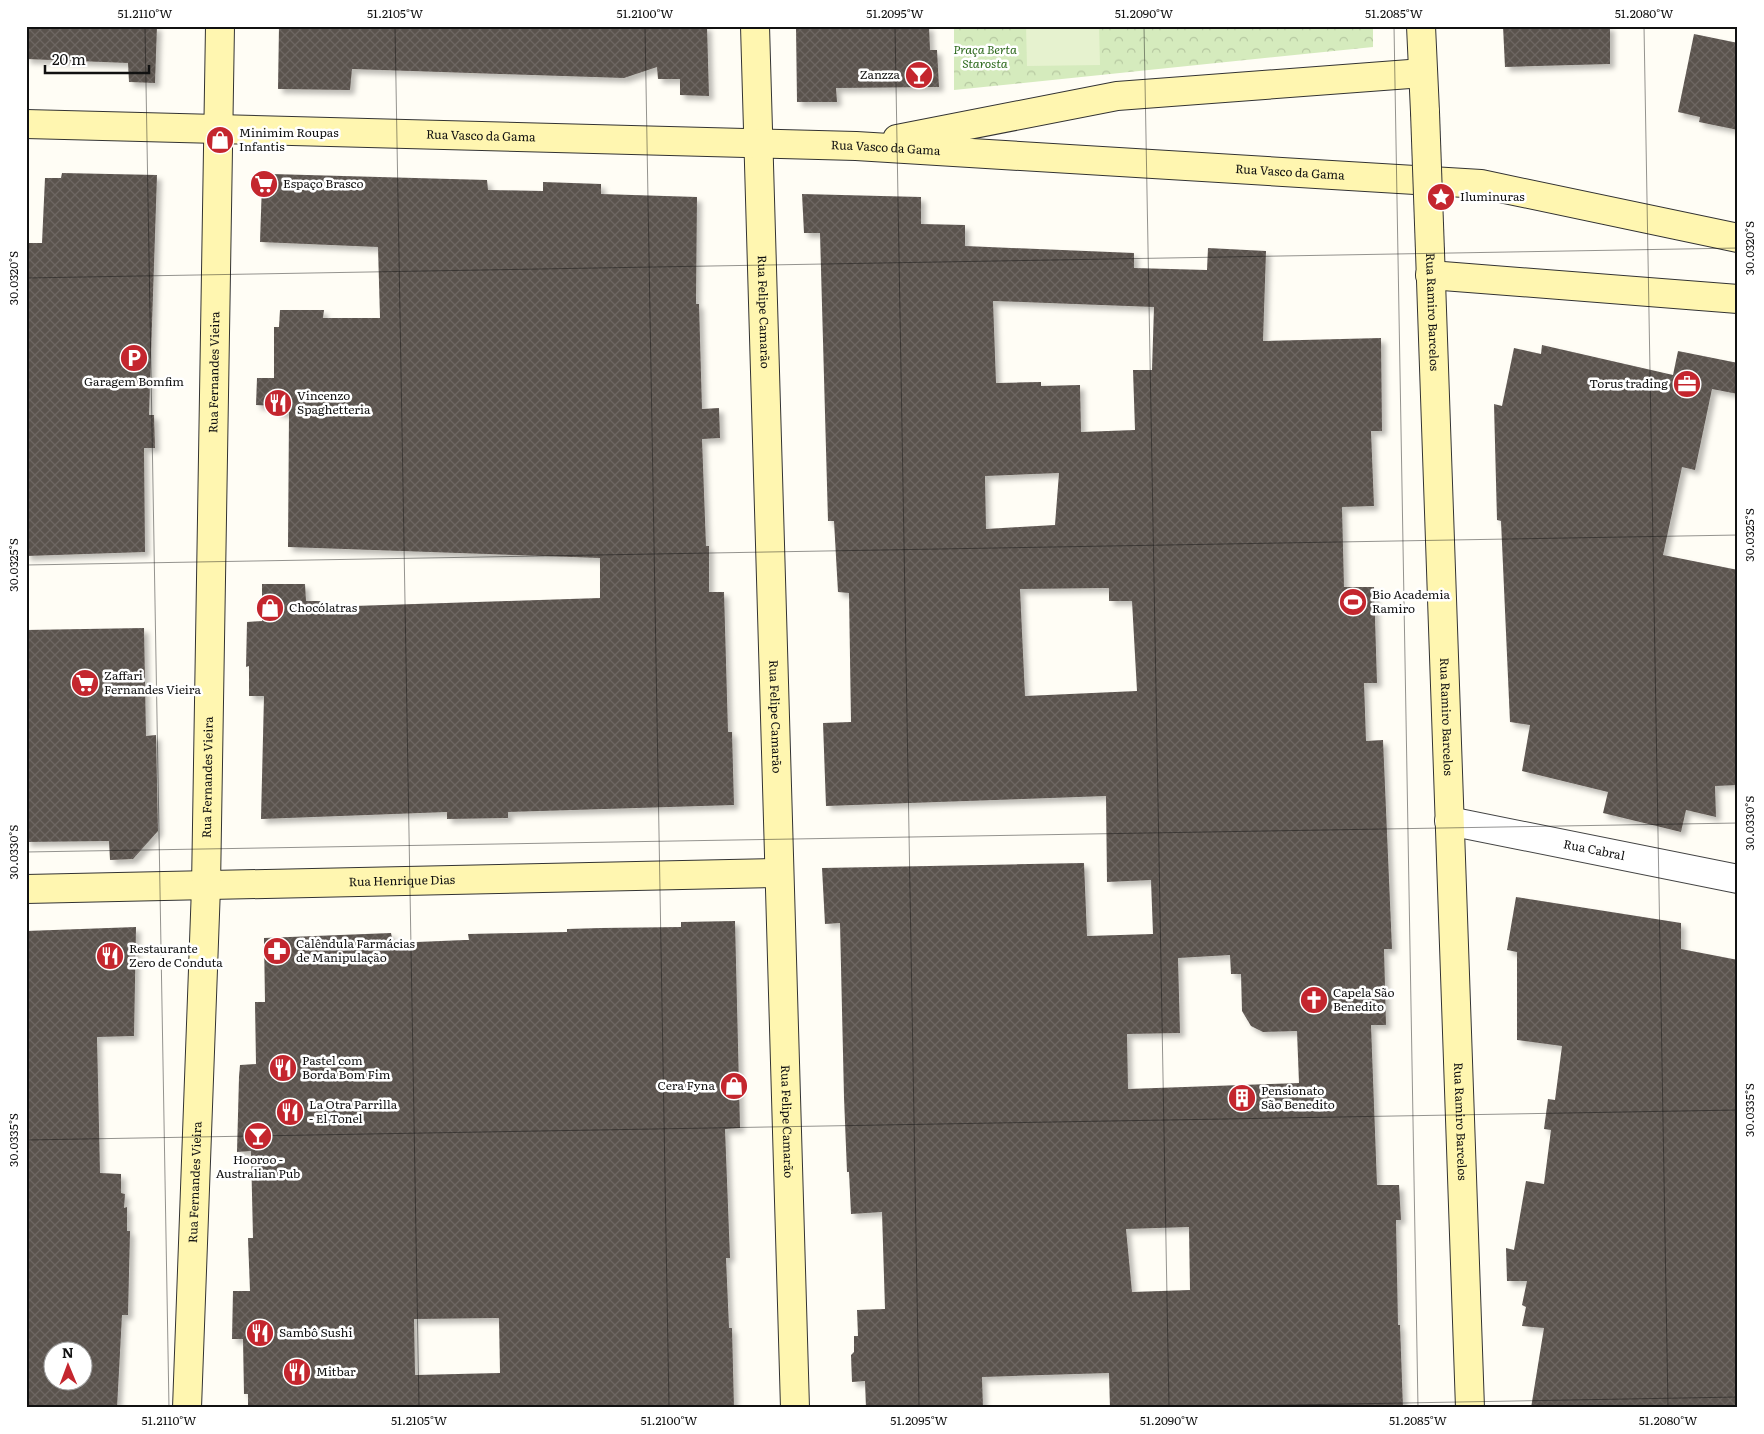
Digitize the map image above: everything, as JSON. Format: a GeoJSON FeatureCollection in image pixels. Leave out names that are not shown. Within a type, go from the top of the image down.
{"type":"FeatureCollection","features":[{"type":"Feature","properties":{"kind":"street","name":"Rua Fernandes Vieira"},"geometry":{"type":"LineString","coordinates":[[187,1408],[206,887],[220,26]]}},
{"type":"Feature","properties":{"kind":"street","name":"Rua Felipe Camarão"},"geometry":{"type":"LineString","coordinates":[[755,26],[795,1408]]}},
{"type":"Feature","properties":{"kind":"street","name":"Rua Ramiro Barcelos"},"geometry":{"type":"LineString","coordinates":[[1421,26],[1470,1408]]}},
{"type":"Feature","properties":{"kind":"street"},"geometry":{"type":"LineString","coordinates":[[856,146],[1117,96],[1423,73]]}},
{"type":"Feature","properties":{"kind":"street","name":"Rua Vasco da Gama"},"geometry":{"type":"LineString","coordinates":[[26,124],[856,146],[1481,184],[1738,238]]}},
{"type":"Feature","properties":{"kind":"street"},"geometry":{"type":"LineString","coordinates":[[1430,264],[1738,299]]}},
{"type":"Feature","properties":{"kind":"street","name":"Rua Cabral"},"geometry":{"type":"LineString","coordinates":[[1449,821],[1738,879]]}},
{"type":"Feature","properties":{"kind":"street","name":"Rua Henrique Dias"},"geometry":{"type":"LineString","coordinates":[[26,890],[779,873]]}},
{"type":"Feature","properties":{"kind":"green space","name":"Praça Berta Starosta"},"geometry":{"type":"Polygon","coordinates":[[[954,26],[1373,26],[1373,47],[954,90],[954,26]]]}},
{"type":"Feature","properties":{"kind":"green space"},"geometry":{"type":"Polygon","coordinates":[[[1026,26],[1099,26],[1100,65],[1027,66],[1026,26]]]}},
{"type":"Feature","properties":{"kind":"building"},"geometry":{"type":"Polygon","coordinates":[[[26,26],[157,26],[155,83],[129,82],[128,63],[26,59],[26,26]]]}},
{"type":"Feature","properties":{"kind":"building"},"geometry":{"type":"Polygon","coordinates":[[[279,26],[707,26],[709,96],[680,95],[680,79],[658,79],[657,67],[624,78],[352,69],[350,90],[278,89],[279,26]]]}},
{"type":"Feature","properties":{"kind":"building"},"geometry":{"type":"Polygon","coordinates":[[[796,26],[929,26],[930,50],[937,50],[939,87],[836,88],[837,102],[797,102],[796,26]]]}},
{"type":"Feature","properties":{"kind":"building"},"geometry":{"type":"Polygon","coordinates":[[[1503,26],[1610,26],[1610,64],[1505,67],[1503,26]]]}},
{"type":"Feature","properties":{"kind":"building"},"geometry":{"type":"Polygon","coordinates":[[[1694,34],[1738,43],[1738,130],[1699,122],[1700,117],[1678,112],[1694,34]]]}},
{"type":"Feature","properties":{"kind":"building"},"geometry":{"type":"Polygon","coordinates":[[[62,173],[157,175],[149,415],[154,415],[155,448],[144,448],[145,552],[26,556],[26,243],[42,243],[45,178],[61,178],[62,173]]]}},
{"type":"Feature","properties":{"kind":"building"},"geometry":{"type":"Polygon","coordinates":[[[271,174],[487,180],[488,190],[543,191],[543,182],[601,184],[601,194],[697,197],[696,304],[699,304],[702,409],[719,408],[720,438],[702,439],[706,546],[709,546],[709,592],[724,592],[728,732],[732,732],[734,805],[508,812],[508,818],[447,819],[447,812],[261,819],[264,696],[249,696],[249,666],[246,667],[247,622],[262,621],[262,584],[305,584],[306,601],[323,601],[323,607],[600,598],[600,558],[288,547],[289,413],[277,413],[277,408],[273,408],[273,406],[256,405],[257,378],[274,378],[274,327],[279,327],[280,310],[324,310],[323,318],[380,318],[378,247],[260,242],[262,183],[271,174]]]}},
{"type":"Feature","properties":{"kind":"building"},"geometry":{"type":"Polygon","coordinates":[[[802,194],[921,197],[921,224],[965,225],[965,246],[1134,253],[1134,268],[1207,270],[1208,248],[1266,251],[1263,341],[1381,338],[1382,431],[1371,431],[1374,506],[1342,507],[1344,587],[1374,587],[1377,683],[1364,683],[1366,741],[1383,740],[1392,949],[1384,949],[1386,1025],[1371,1025],[1377,1185],[1399,1185],[1401,1220],[1396,1220],[1398,1325],[1400,1325],[1403,1408],[1110,1408],[1109,1373],[982,1377],[983,1408],[866,1408],[865,1381],[852,1382],[851,1355],[854,1352],[854,1336],[858,1336],[857,1310],[885,1309],[882,1212],[851,1214],[844,1097],[840,923],[825,924],[822,868],[1084,863],[1087,936],[1153,934],[1151,880],[1107,882],[1106,796],[826,806],[823,723],[851,722],[849,593],[838,592],[834,521],[828,521],[820,233],[804,233],[802,194]],[[993,301],[996,383],[1041,382],[1041,386],[1080,385],[1081,432],[1135,430],[1133,370],[1152,370],[1154,307],[993,301]],[[1059,473],[985,476],[986,529],[1055,525],[1059,473]],[[1109,588],[1020,589],[1025,696],[1137,691],[1132,601],[1109,601],[1109,588]],[[1230,955],[1178,958],[1180,1033],[1127,1034],[1128,1089],[1299,1083],[1297,1031],[1263,1032],[1251,1026],[1242,1011],[1241,974],[1231,974],[1230,955]],[[1189,1227],[1126,1229],[1132,1292],[1190,1290],[1189,1227]]]}},
{"type":"Feature","properties":{"kind":"building"},"geometry":{"type":"Polygon","coordinates":[[[1542,345],[1673,375],[1678,351],[1738,363],[1738,394],[1712,389],[1695,470],[1682,467],[1663,555],[1738,570],[1738,785],[1715,786],[1716,817],[1686,810],[1681,832],[1603,813],[1608,792],[1522,771],[1530,725],[1510,722],[1501,521],[1497,520],[1494,404],[1502,406],[1514,348],[1541,354],[1542,345]]]}},
{"type":"Feature","properties":{"kind":"building","name":"Zaffari Fernandes Vieira"},"geometry":{"type":"Polygon","coordinates":[[[144,628],[146,736],[156,735],[158,831],[133,859],[110,860],[109,841],[26,842],[26,630],[144,628]]]}},
{"type":"Feature","properties":{"kind":"building"},"geometry":{"type":"Polygon","coordinates":[[[1516,897],[1681,923],[1681,949],[1738,960],[1737,1408],[1531,1408],[1544,1328],[1522,1326],[1526,1307],[1522,1305],[1527,1281],[1507,1281],[1506,1248],[1514,1250],[1526,1181],[1544,1184],[1551,1130],[1544,1129],[1548,1099],[1555,1100],[1562,1046],[1517,1040],[1517,952],[1507,950],[1516,897]]]}},
{"type":"Feature","properties":{"kind":"building"},"geometry":{"type":"Polygon","coordinates":[[[735,921],[740,1128],[725,1129],[730,1258],[726,1258],[729,1328],[732,1328],[734,1408],[248,1408],[248,1394],[244,1394],[243,1339],[232,1339],[233,1291],[250,1291],[248,1238],[253,1238],[251,1151],[237,1152],[239,1077],[240,1065],[256,1064],[255,1002],[265,1002],[264,938],[391,933],[393,943],[469,940],[468,934],[567,932],[567,929],[681,927],[681,922],[735,921]],[[499,1318],[414,1319],[415,1375],[500,1373],[499,1318]]]}},
{"type":"Feature","properties":{"kind":"building"},"geometry":{"type":"Polygon","coordinates":[[[136,927],[134,1036],[97,1037],[100,1173],[121,1174],[121,1193],[125,1194],[124,1208],[127,1207],[127,1231],[130,1231],[128,1315],[122,1315],[117,1408],[26,1408],[26,931],[136,927]]]}},
{"type":"Feature","properties":{"kind":"place","name":"Zanzza"},"geometry":{"type":"Point","coordinates":[919,75]}},
{"type":"Feature","properties":{"kind":"place","name":"Minimim Roupas Infantis"},"geometry":{"type":"Point","coordinates":[220,140]}},
{"type":"Feature","properties":{"kind":"place","name":"Espaço Brasco"},"geometry":{"type":"Point","coordinates":[264,184]}},
{"type":"Feature","properties":{"kind":"place","name":"Iluminuras"},"geometry":{"type":"Point","coordinates":[1441,197]}},
{"type":"Feature","properties":{"kind":"place","name":"Garagem Bomfim"},"geometry":{"type":"Point","coordinates":[134,358]}},
{"type":"Feature","properties":{"kind":"place","name":"Torus trading"},"geometry":{"type":"Point","coordinates":[1687,384]}},
{"type":"Feature","properties":{"kind":"place","name":"Vincenzo Spaghetteria"},"geometry":{"type":"Point","coordinates":[278,403]}},
{"type":"Feature","properties":{"kind":"place","name":"Bio Academia Ramiro"},"geometry":{"type":"Point","coordinates":[1353,602]}},
{"type":"Feature","properties":{"kind":"place","name":"Chocólatras"},"geometry":{"type":"Point","coordinates":[270,608]}},
{"type":"Feature","properties":{"kind":"place","name":"Zaffari Fernandes Vieira"},"geometry":{"type":"Point","coordinates":[85,683]}},
{"type":"Feature","properties":{"kind":"place","name":"Calêndula Farmácias de Manipulação"},"geometry":{"type":"Point","coordinates":[277,951]}},
{"type":"Feature","properties":{"kind":"place","name":"Restaurante Zero de Conduta"},"geometry":{"type":"Point","coordinates":[110,956]}},
{"type":"Feature","properties":{"kind":"place","name":"Capela São Benedito"},"geometry":{"type":"Point","coordinates":[1314,1000]}},
{"type":"Feature","properties":{"kind":"place","name":"Pastel com Borda Bom Fim"},"geometry":{"type":"Point","coordinates":[283,1068]}},
{"type":"Feature","properties":{"kind":"place","name":"Cera Fyna"},"geometry":{"type":"Point","coordinates":[734,1086]}},
{"type":"Feature","properties":{"kind":"place","name":"Pensionato São Benedito"},"geometry":{"type":"Point","coordinates":[1242,1098]}},
{"type":"Feature","properties":{"kind":"place","name":"La Otra Parrilla - El Tonel"},"geometry":{"type":"Point","coordinates":[290,1112]}},
{"type":"Feature","properties":{"kind":"place","name":"Hooroo - Australian Pub"},"geometry":{"type":"Point","coordinates":[258,1136]}},
{"type":"Feature","properties":{"kind":"place","name":"Sambô Sushi"},"geometry":{"type":"Point","coordinates":[260,1333]}},
{"type":"Feature","properties":{"kind":"place","name":"Mitbar"},"geometry":{"type":"Point","coordinates":[297,1372]}}]}
